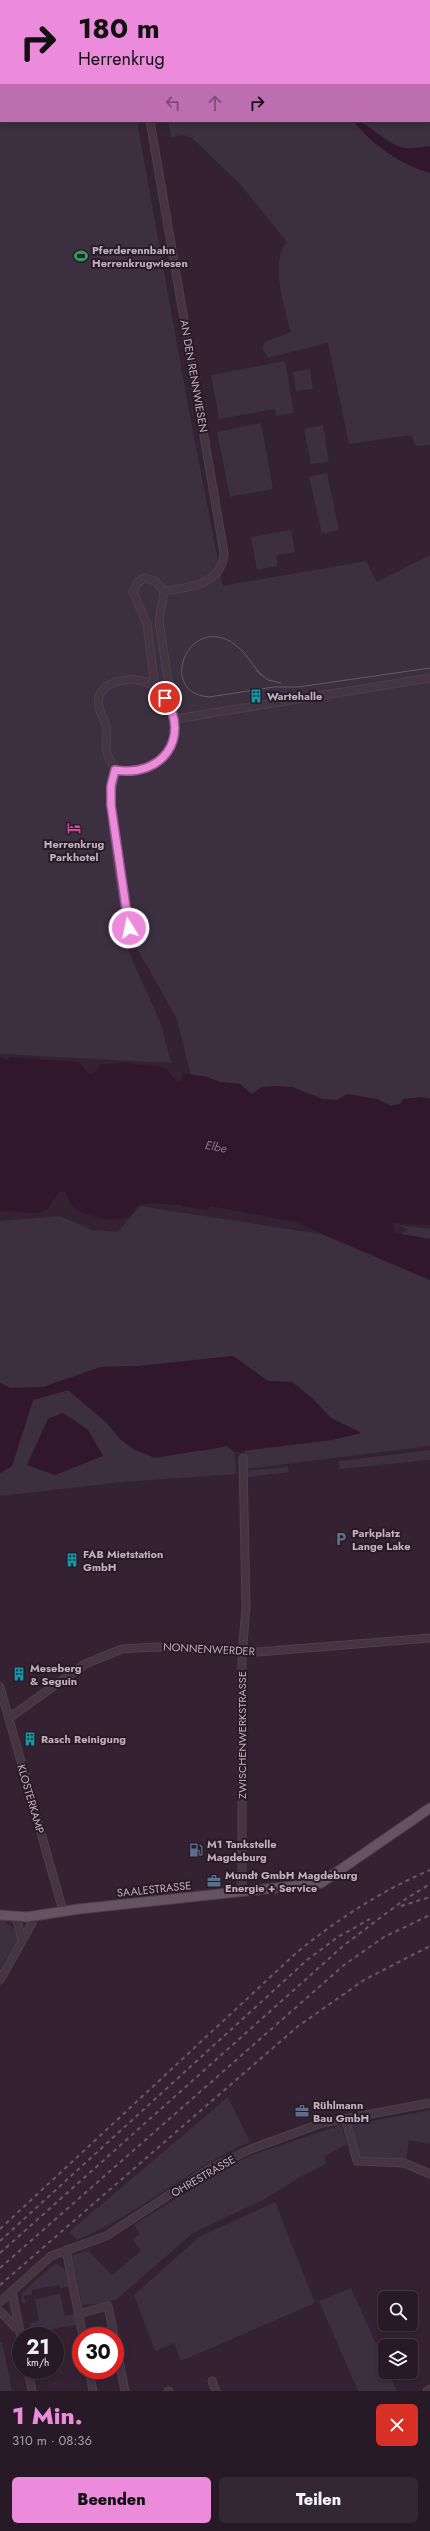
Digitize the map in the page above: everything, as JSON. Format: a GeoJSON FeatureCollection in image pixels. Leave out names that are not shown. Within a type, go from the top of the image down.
{"type":"FeatureCollection","features":[{"type":"Feature","properties":{"kind":"main road","name":"SAALESTRASSE"},"geometry":{"type":"LineString","coordinates":[[0,1915],[32,1917],[62,1911],[325,1882],[430,1808]]}},
{"type":"Feature","properties":{"kind":"street","name":"AN DEN RENNWIESEN"},"geometry":{"type":"LineString","coordinates":[[150,122],[224,552],[218,571],[209,580],[193,586],[164,591]]}},
{"type":"Feature","properties":{"kind":"street"},"geometry":{"type":"LineString","coordinates":[[115,770],[143,769],[159,762],[171,743],[175,719],[159,621],[164,591],[155,581],[147,578],[138,582],[133,592],[147,624],[155,687]]}},
{"type":"Feature","properties":{"kind":"street"},"geometry":{"type":"LineString","coordinates":[[175,719],[430,678]]}},
{"type":"Feature","properties":{"kind":"street"},"geometry":{"type":"LineString","coordinates":[[129,928],[111,805],[111,786],[115,770],[107,754],[108,731],[100,710],[99,698],[109,686],[122,681],[144,681],[155,687],[173,710]]}},
{"type":"Feature","properties":{"kind":"street","name":"ZWISCHENWERKSTRASSE"},"geometry":{"type":"LineString","coordinates":[[242,1458],[246,1607],[242,1651],[242,1892]]}},
{"type":"Feature","properties":{"kind":"street","name":"NONNENWERDER"},"geometry":{"type":"LineString","coordinates":[[8,1718],[76,1670],[122,1649],[155,1647],[242,1651],[430,1638]]}},
{"type":"Feature","properties":{"kind":"street","name":"KLOSTERKAMP"},"geometry":{"type":"LineString","coordinates":[[0,1687],[62,1911]]}},
{"type":"Feature","properties":{"kind":"street"},"geometry":{"type":"LineString","coordinates":[[16,1917],[22,1940]]}},
{"type":"Feature","properties":{"kind":"street"},"geometry":{"type":"LineString","coordinates":[[0,1980],[32,1923],[32,1917]]}},
{"type":"Feature","properties":{"kind":"street","name":"OHRESTRASSE"},"geometry":{"type":"LineString","coordinates":[[0,2302],[46,2260],[66,2250],[106,2236],[209,2169],[251,2149],[322,2124],[345,2118],[430,2103]]}},
{"type":"Feature","properties":{"kind":"street"},"geometry":{"type":"LineString","coordinates":[[345,2118],[357,2161],[404,2163],[430,2174]]}},
{"type":"Feature","properties":{"kind":"street"},"geometry":{"type":"LineString","coordinates":[[66,2250],[81,2327]]}},
{"type":"Feature","properties":{"kind":"street"},"geometry":{"type":"LineString","coordinates":[[12,2292],[19,2327]]}},
{"type":"Feature","properties":{"kind":"street"},"geometry":{"type":"LineString","coordinates":[[78,2314],[108,2306],[112,2327]]}},
{"type":"Feature","properties":{"kind":"street"},"geometry":{"type":"LineString","coordinates":[[0,2311],[15,2327]]}},
{"type":"Feature","properties":{"kind":"street"},"geometry":{"type":"LineString","coordinates":[[30,2379],[32,2391]]}},
{"type":"Feature","properties":{"kind":"street"},"geometry":{"type":"LineString","coordinates":[[91,2379],[93,2391]]}},
{"type":"Feature","properties":{"kind":"street"},"geometry":{"type":"LineString","coordinates":[[123,2379],[125,2391]]}},
{"type":"Feature","properties":{"kind":"street"},"geometry":{"type":"LineString","coordinates":[[212,2381],[216,2391]]}},
{"type":"Feature","properties":{"kind":"shaded area"},"geometry":{"type":"Polygon","coordinates":[[[0,122],[137,122],[189,411],[223,586],[366,561],[377,582],[430,555],[430,1099],[422,1097],[391,1106],[377,1099],[366,1099],[347,1094],[337,1100],[322,1099],[310,1094],[258,1091],[252,1094],[240,1084],[220,1082],[191,1075],[177,1019],[137,948],[127,948],[161,1024],[171,1063],[0,1054],[0,122]]]}},
{"type":"Feature","properties":{"kind":"shaded area"},"geometry":{"type":"Polygon","coordinates":[[[168,122],[430,122],[430,445],[416,446],[411,435],[349,444],[328,343],[267,358],[267,355],[262,349],[265,342],[291,332],[282,299],[279,273],[279,261],[282,250],[287,242],[240,184],[192,138],[183,135],[171,138],[168,122]]]}},
{"type":"Feature","properties":{"kind":"shaded area"},"geometry":{"type":"Polygon","coordinates":[[[285,361],[294,413],[276,416],[275,409],[219,419],[211,375],[285,361]]]}},
{"type":"Feature","properties":{"kind":"shaded area"},"geometry":{"type":"Polygon","coordinates":[[[310,369],[313,389],[296,391],[293,372],[310,369]]]}},
{"type":"Feature","properties":{"kind":"shaded area"},"geometry":{"type":"Polygon","coordinates":[[[261,423],[273,489],[230,497],[217,432],[261,423]]]}},
{"type":"Feature","properties":{"kind":"shaded area"},"geometry":{"type":"Polygon","coordinates":[[[323,425],[329,462],[311,464],[304,429],[323,425]]]}},
{"type":"Feature","properties":{"kind":"shaded area"},"geometry":{"type":"Polygon","coordinates":[[[327,473],[339,530],[322,534],[309,477],[327,473]]]}},
{"type":"Feature","properties":{"kind":"shaded area"},"geometry":{"type":"Polygon","coordinates":[[[291,530],[295,552],[276,555],[278,566],[257,570],[251,537],[291,530]]]}},
{"type":"Feature","properties":{"kind":"shaded area"},"geometry":{"type":"Polygon","coordinates":[[[140,1206],[321,1234],[430,1280],[430,1446],[245,1469],[245,1450],[332,1440],[360,1432],[331,1418],[313,1399],[292,1382],[268,1381],[233,1356],[139,1366],[101,1367],[43,1387],[10,1388],[0,1383],[0,1221],[60,1216],[92,1230],[118,1232],[140,1206]]]}},
{"type":"Feature","properties":{"kind":"shaded area"},"geometry":{"type":"Polygon","coordinates":[[[398,1225],[430,1229],[430,1239],[401,1234],[408,1229],[398,1225]]]}},
{"type":"Feature","properties":{"kind":"shaded area"},"geometry":{"type":"Polygon","coordinates":[[[68,1390],[106,1422],[120,1439],[204,1451],[227,1446],[234,1452],[236,1474],[123,1482],[0,1496],[0,1473],[12,1466],[33,1400],[68,1390]],[[63,1413],[48,1419],[27,1466],[88,1430],[63,1413]]]}},
{"type":"Feature","properties":{"kind":"shaded area"},"geometry":{"type":"Polygon","coordinates":[[[430,1450],[430,1460],[340,1469],[339,1461],[430,1450]]]}},
{"type":"Feature","properties":{"kind":"shaded area"},"geometry":{"type":"Polygon","coordinates":[[[288,1467],[289,1472],[248,1477],[246,1474],[247,1471],[288,1467]]]}},
{"type":"Feature","properties":{"kind":"shaded area"},"geometry":{"type":"Polygon","coordinates":[[[0,1919],[14,1928],[19,1937],[0,1968],[0,1919]]]}},
{"type":"Feature","properties":{"kind":"shaded area"},"geometry":{"type":"Polygon","coordinates":[[[228,2097],[250,2142],[206,2165],[99,2230],[77,2240],[69,2232],[228,2097]]]}},
{"type":"Feature","properties":{"kind":"shaded area"},"geometry":{"type":"Polygon","coordinates":[[[430,2110],[430,2144],[409,2140],[406,2160],[359,2158],[350,2125],[430,2110]]]}},
{"type":"Feature","properties":{"kind":"shaded area"},"geometry":{"type":"Polygon","coordinates":[[[341,2125],[347,2144],[325,2156],[326,2164],[302,2176],[261,2201],[193,2233],[117,2299],[106,2303],[82,2305],[72,2255],[89,2251],[112,2275],[141,2251],[133,2239],[140,2234],[134,2225],[226,2167],[252,2155],[341,2125]]]}},
{"type":"Feature","properties":{"kind":"shaded area"},"geometry":{"type":"Polygon","coordinates":[[[275,2202],[315,2303],[181,2361],[174,2343],[155,2351],[134,2295],[199,2237],[275,2202]]]}},
{"type":"Feature","properties":{"kind":"shaded area"},"geometry":{"type":"Polygon","coordinates":[[[57,2264],[65,2270],[69,2287],[60,2288],[59,2285],[32,2290],[32,2294],[24,2296],[26,2303],[22,2303],[22,2293],[52,2266],[57,2264]]]}},
{"type":"Feature","properties":{"kind":"shaded area"},"geometry":{"type":"Polygon","coordinates":[[[351,2288],[378,2348],[378,2379],[391,2379],[397,2391],[358,2391],[319,2301],[351,2288]]]}},
{"type":"Feature","properties":{"kind":"shaded area"},"geometry":{"type":"Polygon","coordinates":[[[60,2294],[65,2316],[74,2314],[76,2325],[64,2327],[30,2327],[30,2323],[39,2321],[35,2299],[60,2294]]]}},
{"type":"Feature","properties":{"kind":"shaded area"},"geometry":{"type":"Polygon","coordinates":[[[0,2342],[2,2342],[12,2391],[0,2391],[0,2342]]]}},
{"type":"Feature","properties":{"kind":"water"},"geometry":{"type":"Polygon","coordinates":[[[354,122],[359,122],[365,125],[391,143],[398,146],[411,148],[430,146],[430,173],[397,159],[387,153],[354,122]]]}},
{"type":"Feature","properties":{"kind":"water","name":"Elbe"},"geometry":{"type":"Polygon","coordinates":[[[0,1057],[7,1060],[10,1057],[74,1062],[82,1065],[87,1073],[93,1074],[102,1064],[126,1063],[162,1067],[167,1069],[177,1082],[181,1081],[183,1073],[207,1077],[220,1082],[240,1084],[252,1094],[262,1087],[277,1086],[292,1087],[322,1099],[337,1100],[347,1094],[377,1099],[391,1106],[400,1104],[403,1099],[422,1097],[430,1099],[430,1225],[392,1223],[395,1233],[430,1239],[430,1280],[295,1222],[210,1206],[207,1210],[182,1205],[149,1203],[138,1205],[132,1214],[126,1218],[113,1220],[98,1218],[77,1210],[70,1203],[66,1192],[60,1191],[47,1210],[38,1213],[0,1211],[0,1057]]]}},
{"type":"Feature","properties":{"kind":"water"},"geometry":{"type":"Polygon","coordinates":[[[233,1356],[268,1381],[292,1382],[313,1399],[331,1418],[361,1433],[332,1440],[234,1452],[227,1446],[155,1458],[133,1449],[120,1439],[106,1422],[68,1390],[33,1400],[12,1466],[0,1473],[0,1383],[10,1388],[43,1387],[101,1367],[139,1366],[233,1356]]]}},
{"type":"Feature","properties":{"kind":"water"},"geometry":{"type":"Polygon","coordinates":[[[63,1413],[88,1430],[103,1456],[55,1475],[27,1465],[48,1419],[63,1413]]]}},
{"type":"Feature","properties":{"kind":"tram line"},"geometry":{"type":"LineString","coordinates":[[261,675],[241,649],[220,637],[205,638],[193,645],[185,656],[182,669],[184,682],[193,692],[209,697],[274,687],[298,687],[430,668]]}},
{"type":"Feature","properties":{"kind":"tram line"},"geometry":{"type":"LineString","coordinates":[[257,671],[268,680],[281,683]]}},
{"type":"Feature","properties":{"kind":"railway"},"geometry":{"type":"LineString","coordinates":[[0,2229],[295,1954],[326,1929],[360,1907],[394,1887],[430,1870]]}},
{"type":"Feature","properties":{"kind":"railway"},"geometry":{"type":"LineString","coordinates":[[0,2253],[343,1946],[401,1902],[430,1884]]}},
{"type":"Feature","properties":{"kind":"railway"},"geometry":{"type":"LineString","coordinates":[[401,1906],[430,1897]]}},
{"type":"Feature","properties":{"kind":"railway"},"geometry":{"type":"LineString","coordinates":[[0,2268],[344,1965],[384,1937],[430,1915]]}},
{"type":"Feature","properties":{"kind":"railway"},"geometry":{"type":"LineString","coordinates":[[0,2241],[307,1960],[338,1937],[370,1919]]}},
{"type":"Feature","properties":{"kind":"railway"},"geometry":{"type":"LineString","coordinates":[[0,2285],[297,2027],[364,1980],[430,1946]]}},
{"type":"Feature","properties":{"kind":"place","name":"Pferderennbahn Herrenkrugwiesen"},"geometry":{"type":"Point","coordinates":[81,256]}},
{"type":"Feature","properties":{"kind":"place","name":"Wartehalle"},"geometry":{"type":"Point","coordinates":[256,696]}},
{"type":"Feature","properties":{"kind":"place","name":"Herrenkrug Parkhotel"},"geometry":{"type":"Point","coordinates":[74,828]}},
{"type":"Feature","properties":{"kind":"place","name":"Parkplatz Lange Lake"},"geometry":{"type":"Point","coordinates":[341,1539]}},
{"type":"Feature","properties":{"kind":"place","name":"FAB Mietstation GmbH"},"geometry":{"type":"Point","coordinates":[72,1560]}},
{"type":"Feature","properties":{"kind":"place","name":"Meseberg & Seguin"},"geometry":{"type":"Point","coordinates":[19,1674]}},
{"type":"Feature","properties":{"kind":"place","name":"Rasch Reinigung"},"geometry":{"type":"Point","coordinates":[30,1739]}},
{"type":"Feature","properties":{"kind":"place","name":"M1 Tankstelle Magdeburg"},"geometry":{"type":"Point","coordinates":[196,1850]}},
{"type":"Feature","properties":{"kind":"place","name":"Mundt GmbH Magdeburg Energie + Service"},"geometry":{"type":"Point","coordinates":[214,1881]}},
{"type":"Feature","properties":{"kind":"place","name":"Rühlmann Bau GmbH"},"geometry":{"type":"Point","coordinates":[302,2111]}},
{"type":"Feature","properties":{"kind":"route"},"geometry":{"type":"LineString","coordinates":[[129,928],[120,875],[111,805],[110,795],[112,779],[115,770],[137,770],[153,766],[159,762],[167,752],[173,737],[175,719],[173,710],[165,698]]}}]}
